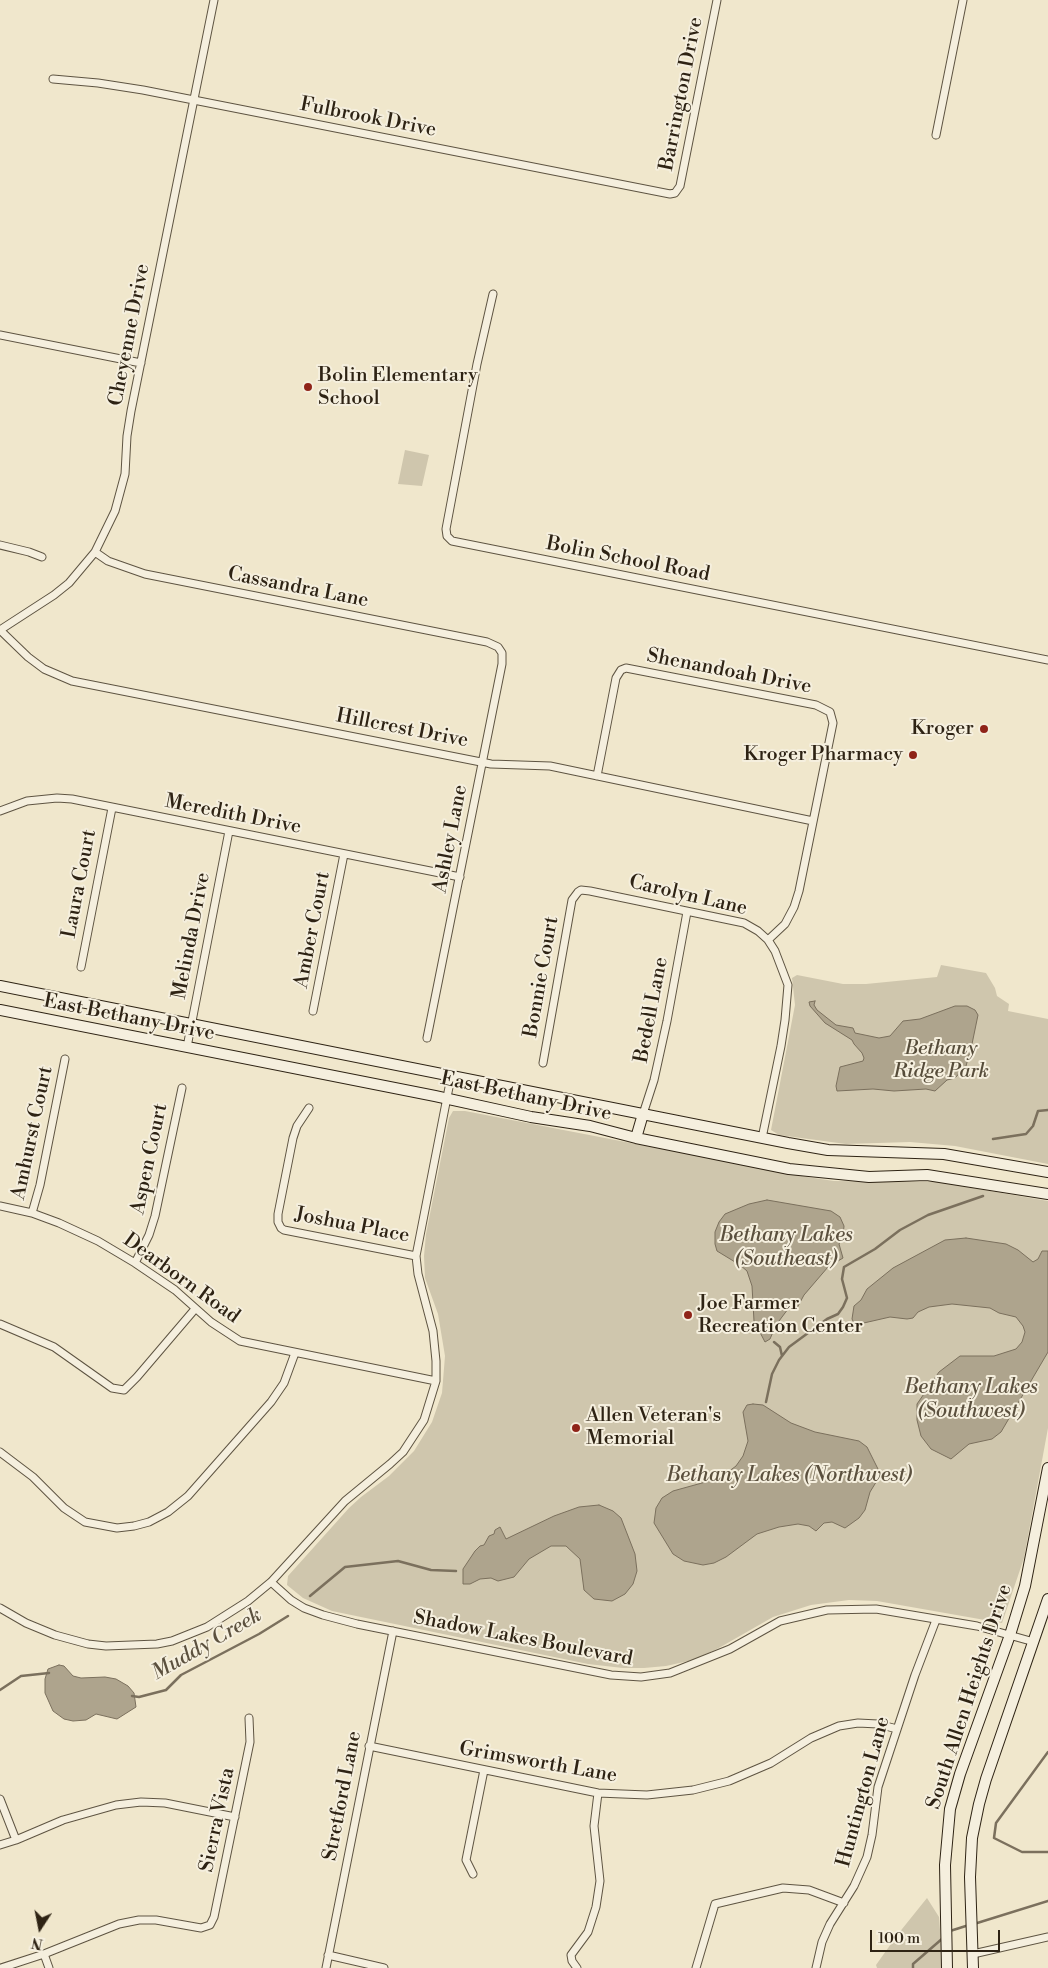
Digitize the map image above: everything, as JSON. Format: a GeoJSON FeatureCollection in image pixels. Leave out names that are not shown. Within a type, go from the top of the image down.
{"type":"FeatureCollection","features":[{"type":"Feature","properties":{"kind":"main road","name":"East Bethany Drive"},"geometry":{"type":"LineString","coordinates":[[0,986],[192,1026],[828,1150],[944,1154],[1048,1172]]}},
{"type":"Feature","properties":{"kind":"main road","name":"East Bethany Drive"},"geometry":{"type":"LineString","coordinates":[[0,1010],[446,1098],[531,1117],[590,1126],[636,1138],[789,1169],[870,1177],[927,1175],[1048,1194]]}},
{"type":"Feature","properties":{"kind":"main road"},"geometry":{"type":"LineString","coordinates":[[636,1138],[643,1114]]}},
{"type":"Feature","properties":{"kind":"main road","name":"South Allen Heights Drive"},"geometry":{"type":"LineString","coordinates":[[948,1968],[945,1866],[950,1809],[960,1774],[1010,1635],[1024,1586],[1048,1468]]}},
{"type":"Feature","properties":{"kind":"main road","name":"South Allen Heights Drive"},"geometry":{"type":"LineString","coordinates":[[973,1968],[970,1906],[972,1838],[986,1779],[1048,1599]]}},
{"type":"Feature","properties":{"kind":"street","name":"Cheyenne Drive"},"geometry":{"type":"LineString","coordinates":[[0,630],[54,595],[80,571],[95,552],[115,511],[122,489],[127,436],[214,0]]}},
{"type":"Feature","properties":{"kind":"street","name":"Barrington Drive"},"geometry":{"type":"LineString","coordinates":[[675,193],[680,186],[717,0]]}},
{"type":"Feature","properties":{"kind":"street"},"geometry":{"type":"LineString","coordinates":[[936,135],[963,0]]}},
{"type":"Feature","properties":{"kind":"street","name":"Fulbrook Drive"},"geometry":{"type":"LineString","coordinates":[[53,79],[121,86],[665,194],[675,193]]}},
{"type":"Feature","properties":{"kind":"street","name":"Bolin School Road"},"geometry":{"type":"LineString","coordinates":[[493,294],[477,364],[446,529],[447,536],[452,541],[1048,660]]}},
{"type":"Feature","properties":{"kind":"street"},"geometry":{"type":"LineString","coordinates":[[0,334],[141,363]]}},
{"type":"Feature","properties":{"kind":"street"},"geometry":{"type":"LineString","coordinates":[[0,545],[20,549],[42,557]]}},
{"type":"Feature","properties":{"kind":"street","name":"Cassandra Lane"},"geometry":{"type":"LineString","coordinates":[[95,552],[108,560],[145,574],[488,642],[498,647]]}},
{"type":"Feature","properties":{"kind":"street","name":"Hillcrest Drive"},"geometry":{"type":"LineString","coordinates":[[0,630],[28,657],[44,669],[72,681],[483,762],[519,766],[550,766],[813,821]]}},
{"type":"Feature","properties":{"kind":"street","name":"Ashley Lane"},"geometry":{"type":"LineString","coordinates":[[427,1038],[502,664],[502,653],[498,647]]}},
{"type":"Feature","properties":{"kind":"street","name":"Shenandoah Drive"},"geometry":{"type":"LineString","coordinates":[[597,776],[616,678],[621,670],[626,668],[816,705],[830,712],[833,723],[813,821]]}},
{"type":"Feature","properties":{"kind":"street","name":"Meredith Drive"},"geometry":{"type":"LineString","coordinates":[[0,811],[27,801],[57,798],[460,878]]}},
{"type":"Feature","properties":{"kind":"street","name":"Laura Court"},"geometry":{"type":"LineString","coordinates":[[81,967],[112,808]]}},
{"type":"Feature","properties":{"kind":"street"},"geometry":{"type":"LineString","coordinates":[[768,940],[785,924],[797,900],[813,821]]}},
{"type":"Feature","properties":{"kind":"street","name":"Melinda Drive"},"geometry":{"type":"LineString","coordinates":[[187,1047],[229,831]]}},
{"type":"Feature","properties":{"kind":"street","name":"Amber Court"},"geometry":{"type":"LineString","coordinates":[[313,1012],[344,854]]}},
{"type":"Feature","properties":{"kind":"street","name":"Carolyn Lane"},"geometry":{"type":"LineString","coordinates":[[573,896],[581,890],[590,891],[744,923],[758,931],[768,940],[776,952],[788,986],[781,1046],[762,1138]]}},
{"type":"Feature","properties":{"kind":"street","name":"Bonnie Court"},"geometry":{"type":"LineString","coordinates":[[542,1063],[573,896]]}},
{"type":"Feature","properties":{"kind":"street","name":"Bedell Lane"},"geometry":{"type":"LineString","coordinates":[[643,1114],[654,1080],[663,1040],[687,912]]}},
{"type":"Feature","properties":{"kind":"street","name":"Amhurst Court"},"geometry":{"type":"LineString","coordinates":[[32,1213],[40,1185],[65,1059]]}},
{"type":"Feature","properties":{"kind":"street"},"geometry":{"type":"LineString","coordinates":[[0,1608],[40,1629],[88,1644],[115,1646],[157,1644],[172,1641],[208,1627],[248,1601],[270,1582],[345,1501],[403,1452],[424,1420],[436,1382],[433,1331],[418,1274],[416,1256],[451,1077]]}},
{"type":"Feature","properties":{"kind":"street","name":"Aspen Court"},"geometry":{"type":"LineString","coordinates":[[135,1262],[149,1235],[156,1216],[182,1088]]}},
{"type":"Feature","properties":{"kind":"street","name":"Joshua Place"},"geometry":{"type":"LineString","coordinates":[[309,1108],[297,1126],[293,1138],[278,1214],[278,1222],[281,1228],[416,1256]]}},
{"type":"Feature","properties":{"kind":"street","name":"Dearborn Road"},"geometry":{"type":"LineString","coordinates":[[0,1206],[32,1213],[82,1233],[135,1262],[174,1290],[222,1330],[240,1341],[436,1382]]}},
{"type":"Feature","properties":{"kind":"street"},"geometry":{"type":"LineString","coordinates":[[0,1324],[54,1347],[112,1388],[119,1390],[127,1388],[195,1309]]}},
{"type":"Feature","properties":{"kind":"street"},"geometry":{"type":"LineString","coordinates":[[0,1452],[33,1477],[64,1508],[85,1522],[117,1528],[149,1522],[168,1512],[188,1496],[271,1402],[284,1383],[295,1353]]}},
{"type":"Feature","properties":{"kind":"street","name":"Shadow Lakes Boulevard"},"geometry":{"type":"LineString","coordinates":[[270,1582],[291,1600],[304,1608],[340,1620],[592,1672],[641,1677],[683,1669],[730,1649],[780,1621],[827,1610],[876,1609],[977,1626],[1034,1642]]}},
{"type":"Feature","properties":{"kind":"street","name":"Huntington Lane"},"geometry":{"type":"LineString","coordinates":[[816,1968],[822,1942],[830,1924],[844,1903],[867,1857],[872,1835],[878,1787],[936,1620]]}},
{"type":"Feature","properties":{"kind":"street","name":"Stretford Lane"},"geometry":{"type":"LineString","coordinates":[[326,1968],[393,1631]]}},
{"type":"Feature","properties":{"kind":"street","name":"Sierra Vista"},"geometry":{"type":"LineString","coordinates":[[44,1954],[119,1924],[139,1920],[156,1920],[201,1928],[208,1927],[214,1917],[250,1742],[249,1718]]}},
{"type":"Feature","properties":{"kind":"street","name":"Grimsworth Lane"},"geometry":{"type":"LineString","coordinates":[[369,1746],[598,1793],[647,1795],[693,1790],[729,1781],[771,1763],[811,1738],[839,1726],[858,1723],[878,1724],[897,1729]]}},
{"type":"Feature","properties":{"kind":"street"},"geometry":{"type":"LineString","coordinates":[[474,1874],[466,1860],[484,1770]]}},
{"type":"Feature","properties":{"kind":"street"},"geometry":{"type":"LineString","coordinates":[[577,1968],[571,1955],[588,1932],[596,1907],[600,1881],[594,1826],[598,1793]]}},
{"type":"Feature","properties":{"kind":"street"},"geometry":{"type":"LineString","coordinates":[[0,1799],[16,1840]]}},
{"type":"Feature","properties":{"kind":"street"},"geometry":{"type":"LineString","coordinates":[[0,1845],[63,1820],[116,1805],[141,1802],[181,1806],[235,1817]]}},
{"type":"Feature","properties":{"kind":"street"},"geometry":{"type":"LineString","coordinates":[[696,1968],[715,1904],[783,1888],[809,1890],[844,1903]]}},
{"type":"Feature","properties":{"kind":"street"},"geometry":{"type":"LineString","coordinates":[[973,1949],[1048,1937]]}},
{"type":"Feature","properties":{"kind":"street"},"geometry":{"type":"LineString","coordinates":[[1,1968],[44,1954],[49,1968]]}},
{"type":"Feature","properties":{"kind":"street"},"geometry":{"type":"LineString","coordinates":[[328,1955],[384,1968]]}},
{"type":"Feature","properties":{"kind":"green space"},"geometry":{"type":"Polygon","coordinates":[[[405,450],[429,455],[422,486],[398,484],[405,450]]]}},
{"type":"Feature","properties":{"kind":"green space","name":"Bethany Ridge Park"},"geometry":{"type":"Polygon","coordinates":[[[941,965],[986,973],[995,988],[997,996],[1009,1004],[1008,1011],[1048,1019],[1048,1164],[955,1146],[910,1142],[846,1144],[779,1135],[771,1130],[795,1005],[792,978],[797,975],[843,984],[866,984],[937,977],[941,965]]]}},
{"type":"Feature","properties":{"kind":"green space"},"geometry":{"type":"Polygon","coordinates":[[[453,1111],[465,1111],[807,1177],[834,1181],[938,1182],[1048,1201],[1048,1428],[1024,1558],[1002,1623],[877,1601],[849,1600],[811,1605],[773,1617],[717,1649],[693,1660],[666,1666],[623,1668],[588,1664],[332,1611],[303,1598],[287,1585],[288,1576],[349,1508],[389,1476],[414,1451],[432,1422],[442,1393],[445,1356],[438,1314],[425,1278],[424,1256],[426,1234],[449,1118],[453,1111]]]}},
{"type":"Feature","properties":{"kind":"green space"},"geometry":{"type":"Polygon","coordinates":[[[927,1898],[939,1917],[943,1968],[877,1968],[876,1965],[898,1934],[927,1898]]]}},
{"type":"Feature","properties":{"kind":"water"},"geometry":{"type":"Polygon","coordinates":[[[815,1001],[814,1005],[817,1010],[836,1025],[853,1028],[855,1033],[879,1038],[890,1036],[903,1021],[920,1019],[955,1006],[967,1006],[975,1010],[978,1015],[966,1066],[955,1078],[947,1080],[935,1091],[926,1089],[894,1091],[873,1089],[837,1091],[836,1086],[840,1067],[863,1061],[864,1058],[852,1040],[825,1023],[810,1006],[809,1002],[815,1001]]]}},
{"type":"Feature","properties":{"kind":"water","name":"Bethany Lakes (Southeast)"},"geometry":{"type":"Polygon","coordinates":[[[767,1200],[831,1211],[840,1217],[844,1226],[843,1237],[839,1244],[843,1258],[828,1267],[804,1295],[797,1308],[788,1309],[776,1325],[770,1339],[765,1342],[754,1321],[752,1286],[747,1271],[717,1251],[715,1232],[725,1214],[749,1204],[767,1200]]]}},
{"type":"Feature","properties":{"kind":"water","name":"Bethany Lakes (Southwest)"},"geometry":{"type":"Polygon","coordinates":[[[966,1238],[1006,1244],[1018,1250],[1033,1262],[1038,1259],[1042,1251],[1048,1251],[1048,1352],[1001,1432],[992,1439],[969,1444],[951,1459],[931,1449],[921,1436],[917,1420],[917,1404],[939,1372],[960,1356],[994,1356],[1016,1349],[1022,1342],[1025,1332],[1023,1326],[1016,1317],[999,1313],[990,1308],[952,1304],[929,1307],[918,1312],[913,1318],[907,1319],[890,1317],[855,1325],[852,1319],[854,1306],[861,1300],[867,1289],[893,1268],[945,1240],[966,1238]]]}},
{"type":"Feature","properties":{"kind":"water","name":"Bethany Lakes (Northwest)"},"geometry":{"type":"Polygon","coordinates":[[[747,1405],[763,1405],[791,1423],[815,1432],[859,1441],[867,1447],[878,1469],[878,1479],[870,1492],[865,1510],[859,1518],[845,1528],[832,1522],[824,1523],[816,1531],[809,1526],[798,1524],[779,1527],[757,1534],[726,1557],[714,1563],[703,1565],[684,1561],[673,1554],[654,1523],[656,1508],[662,1498],[673,1491],[720,1478],[736,1466],[743,1456],[748,1441],[743,1412],[747,1405]]]}},
{"type":"Feature","properties":{"kind":"water"},"geometry":{"type":"Polygon","coordinates":[[[599,1505],[613,1511],[621,1518],[635,1554],[637,1571],[633,1584],[625,1594],[612,1601],[594,1599],[584,1590],[580,1559],[566,1546],[551,1546],[529,1559],[514,1577],[498,1581],[491,1578],[480,1579],[470,1584],[463,1584],[463,1569],[475,1551],[484,1545],[489,1536],[494,1534],[495,1530],[500,1527],[506,1539],[554,1516],[579,1507],[599,1505]]]}},
{"type":"Feature","properties":{"kind":"water"},"geometry":{"type":"Polygon","coordinates":[[[59,1665],[64,1666],[73,1676],[81,1678],[105,1677],[116,1679],[128,1686],[134,1693],[136,1707],[117,1719],[96,1714],[86,1720],[73,1721],[64,1719],[53,1711],[45,1693],[45,1679],[48,1669],[59,1665]]]}},
{"type":"Feature","properties":{"kind":"waterway","name":"Muddy Creek"},"geometry":{"type":"LineString","coordinates":[[993,1139],[1026,1134],[1033,1126],[1038,1111],[1048,1110]]}},
{"type":"Feature","properties":{"kind":"waterway","name":"Muddy Creek"},"geometry":{"type":"LineString","coordinates":[[766,1402],[772,1374],[779,1360],[789,1347],[827,1319],[838,1314],[843,1307],[847,1298],[842,1279],[844,1267],[875,1249],[900,1230],[928,1215],[983,1196]]}},
{"type":"Feature","properties":{"kind":"waterway","name":"Muddy Creek"},"geometry":{"type":"LineString","coordinates":[[774,1342],[780,1347],[782,1356]]}},
{"type":"Feature","properties":{"kind":"waterway","name":"Muddy Creek"},"geometry":{"type":"LineString","coordinates":[[310,1596],[345,1567],[398,1561],[431,1570],[456,1571]]}},
{"type":"Feature","properties":{"kind":"waterway","name":"Muddy Creek"},"geometry":{"type":"LineString","coordinates":[[132,1696],[139,1697],[166,1690],[181,1675],[259,1634],[288,1616]]}},
{"type":"Feature","properties":{"kind":"waterway","name":"Muddy Creek"},"geometry":{"type":"LineString","coordinates":[[0,1690],[21,1676],[49,1673]]}},
{"type":"Feature","properties":{"kind":"waterway"},"geometry":{"type":"LineString","coordinates":[[1048,1752],[996,1823],[994,1838],[1022,1852],[1048,1852]]}},
{"type":"Feature","properties":{"kind":"waterway"},"geometry":{"type":"LineString","coordinates":[[974,1924],[1048,1901]]}},
{"type":"Feature","properties":{"kind":"waterway"},"geometry":{"type":"LineString","coordinates":[[950,1931],[969,1925]]}},
{"type":"Feature","properties":{"kind":"waterway"},"geometry":{"type":"LineString","coordinates":[[913,1968],[913,1964],[943,1938]]}},
{"type":"Feature","properties":{"kind":"place","name":"Bolin Elementary School"},"geometry":{"type":"Point","coordinates":[308,387]}},
{"type":"Feature","properties":{"kind":"place","name":"Kroger"},"geometry":{"type":"Point","coordinates":[984,729]}},
{"type":"Feature","properties":{"kind":"place","name":"Kroger Pharmacy"},"geometry":{"type":"Point","coordinates":[913,755]}},
{"type":"Feature","properties":{"kind":"place","name":"Joe Farmer Recreation Center"},"geometry":{"type":"Point","coordinates":[688,1315]}},
{"type":"Feature","properties":{"kind":"place","name":"Allen Veteran's Memorial"},"geometry":{"type":"Point","coordinates":[576,1428]}}]}
